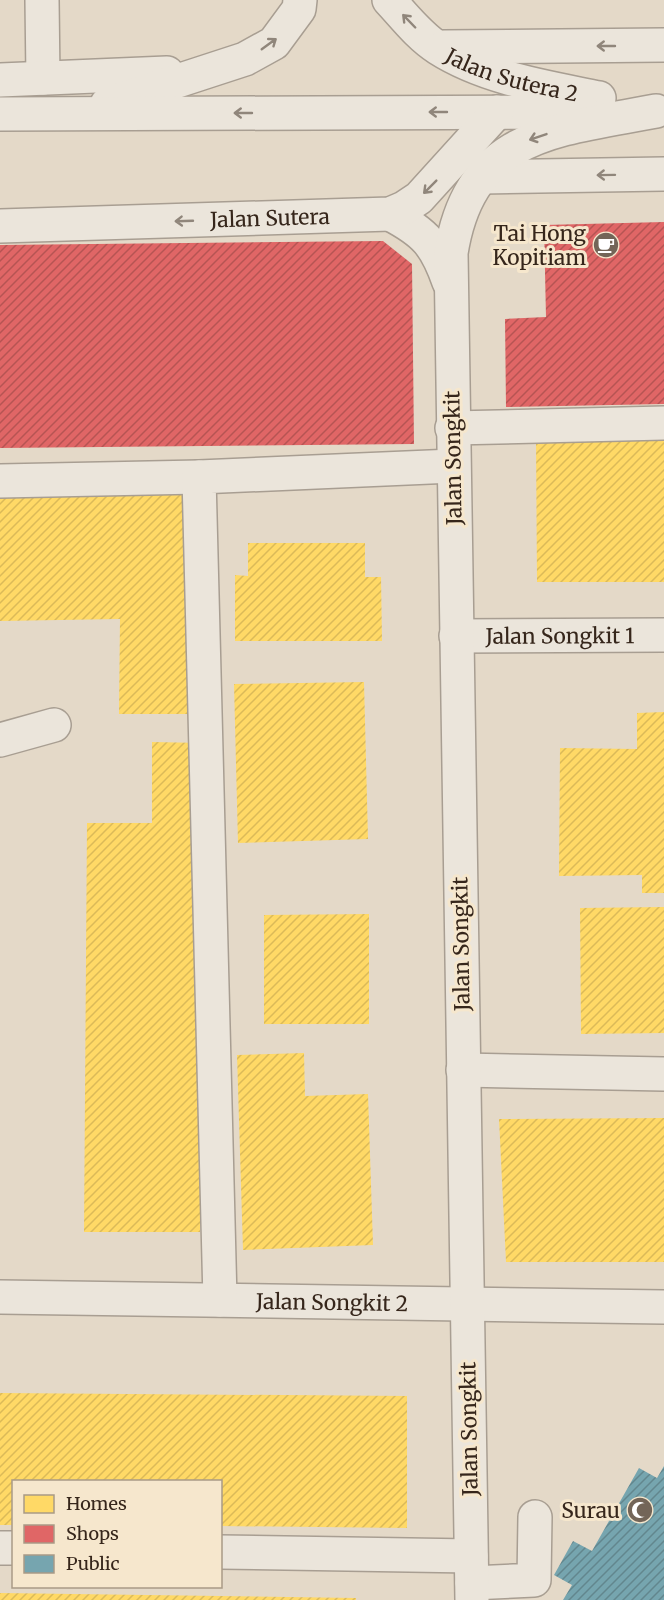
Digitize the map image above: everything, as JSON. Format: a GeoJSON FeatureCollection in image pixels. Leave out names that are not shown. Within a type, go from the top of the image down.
{"type":"FeatureCollection","features":[{"type":"Feature","properties":{"kind":"street"},"geometry":{"type":"LineString","coordinates":[[42,0],[43,78]]}},
{"type":"Feature","properties":{"kind":"street"},"geometry":{"type":"LineString","coordinates":[[77,114],[245,59],[274,43],[299,9],[300,0]]}},
{"type":"Feature","properties":{"kind":"street","name":"Jalan Sutera 2"},"geometry":{"type":"LineString","coordinates":[[389,0],[436,47],[468,65],[526,82],[660,111]]}},
{"type":"Feature","properties":{"kind":"street"},"geometry":{"type":"LineString","coordinates":[[436,47],[664,45]]}},
{"type":"Feature","properties":{"kind":"street"},"geometry":{"type":"LineString","coordinates":[[0,80],[211,71]]}},
{"type":"Feature","properties":{"kind":"street"},"geometry":{"type":"LineString","coordinates":[[0,114],[660,111]]}},
{"type":"Feature","properties":{"kind":"street","name":"Jalan Songkit"},"geometry":{"type":"LineString","coordinates":[[472,1580],[451,253],[455,230],[462,210],[482,177],[502,154],[521,143],[570,127],[660,111]]}},
{"type":"Feature","properties":{"kind":"street","name":"Jalan Sutera"},"geometry":{"type":"LineString","coordinates":[[0,226],[390,214],[405,208],[419,198],[497,112]]}},
{"type":"Feature","properties":{"kind":"street"},"geometry":{"type":"LineString","coordinates":[[482,177],[664,174]]}},
{"type":"Feature","properties":{"kind":"street","name":"Jalan Songkit"},"geometry":{"type":"LineString","coordinates":[[390,214],[410,225],[429,240],[440,256],[451,287]]}},
{"type":"Feature","properties":{"kind":"street"},"geometry":{"type":"LineString","coordinates":[[452,428],[664,423]]}},
{"type":"Feature","properties":{"kind":"street"},"geometry":{"type":"LineString","coordinates":[[0,481],[199,477],[453,466]]}},
{"type":"Feature","properties":{"kind":"street"},"geometry":{"type":"LineString","coordinates":[[199,477],[220,1300]]}},
{"type":"Feature","properties":{"kind":"street","name":"Jalan Songkit 1"},"geometry":{"type":"LineString","coordinates":[[456,636],[664,635]]}},
{"type":"Feature","properties":{"kind":"street"},"geometry":{"type":"LineString","coordinates":[[0,740],[54,725]]}},
{"type":"Feature","properties":{"kind":"street"},"geometry":{"type":"LineString","coordinates":[[464,1070],[664,1074]]}},
{"type":"Feature","properties":{"kind":"street","name":"Jalan Songkit 2"},"geometry":{"type":"LineString","coordinates":[[0,1297],[664,1307]]}},
{"type":"Feature","properties":{"kind":"street"},"geometry":{"type":"LineString","coordinates":[[222,1552],[472,1580],[534,1580],[535,1517]]}},
{"type":"Feature","properties":{"kind":"building: Homes"},"geometry":{"type":"Polygon","coordinates":[[[664,436],[664,582],[537,582],[536,438],[664,436]]]}},
{"type":"Feature","properties":{"kind":"building: Homes"},"geometry":{"type":"Polygon","coordinates":[[[0,487],[196,487],[195,714],[119,714],[120,619],[0,621],[0,487]]]}},
{"type":"Feature","properties":{"kind":"building: Homes"},"geometry":{"type":"Polygon","coordinates":[[[248,543],[365,543],[365,577],[381,577],[382,641],[235,641],[235,575],[248,576],[248,543]]]}},
{"type":"Feature","properties":{"kind":"building: Homes"},"geometry":{"type":"Polygon","coordinates":[[[364,682],[368,839],[238,843],[234,684],[364,682]]]}},
{"type":"Feature","properties":{"kind":"building: Homes"},"geometry":{"type":"Polygon","coordinates":[[[664,712],[664,893],[642,893],[642,875],[559,876],[560,748],[637,749],[637,713],[664,712]]]}},
{"type":"Feature","properties":{"kind":"building: Homes"},"geometry":{"type":"Polygon","coordinates":[[[152,742],[203,743],[200,1232],[84,1232],[87,823],[152,823],[152,742]]]}},
{"type":"Feature","properties":{"kind":"building: Homes"},"geometry":{"type":"Polygon","coordinates":[[[664,907],[664,1033],[581,1034],[580,908],[664,907]]]}},
{"type":"Feature","properties":{"kind":"building: Homes"},"geometry":{"type":"Polygon","coordinates":[[[369,914],[369,1024],[264,1024],[264,915],[369,914]]]}},
{"type":"Feature","properties":{"kind":"building: Homes"},"geometry":{"type":"Polygon","coordinates":[[[304,1053],[305,1096],[368,1094],[373,1245],[243,1250],[237,1055],[304,1053]]]}},
{"type":"Feature","properties":{"kind":"building: Homes"},"geometry":{"type":"Polygon","coordinates":[[[664,1118],[664,1262],[506,1262],[499,1119],[664,1118]]]}},
{"type":"Feature","properties":{"kind":"building: Homes"},"geometry":{"type":"Polygon","coordinates":[[[0,1393],[407,1396],[407,1528],[222,1526],[222,1480],[12,1480],[12,1525],[0,1525],[0,1393]]]}},
{"type":"Feature","properties":{"kind":"building: Homes"},"geometry":{"type":"Polygon","coordinates":[[[0,1593],[356,1598],[356,1600],[0,1600],[0,1593]]]}},
{"type":"Feature","properties":{"kind":"building: Shops"},"geometry":{"type":"Polygon","coordinates":[[[664,222],[664,404],[506,407],[505,319],[546,317],[544,225],[664,222]]]}},
{"type":"Feature","properties":{"kind":"building: Shops"},"geometry":{"type":"Polygon","coordinates":[[[383,241],[412,264],[414,444],[0,448],[0,245],[383,241]]]}},
{"type":"Feature","properties":{"kind":"building: Public","name":"Surau"},"geometry":{"type":"Polygon","coordinates":[[[664,1466],[664,1600],[563,1600],[572,1585],[554,1575],[573,1541],[592,1551],[639,1468],[657,1478],[664,1466]]]}},
{"type":"Feature","properties":{"kind":"place","name":"Tai Hong Kopitiam"},"geometry":{"type":"Point","coordinates":[606,245]}},
{"type":"Feature","properties":{"kind":"place","name":"Surau"},"geometry":{"type":"Point","coordinates":[640,1510]}}]}
